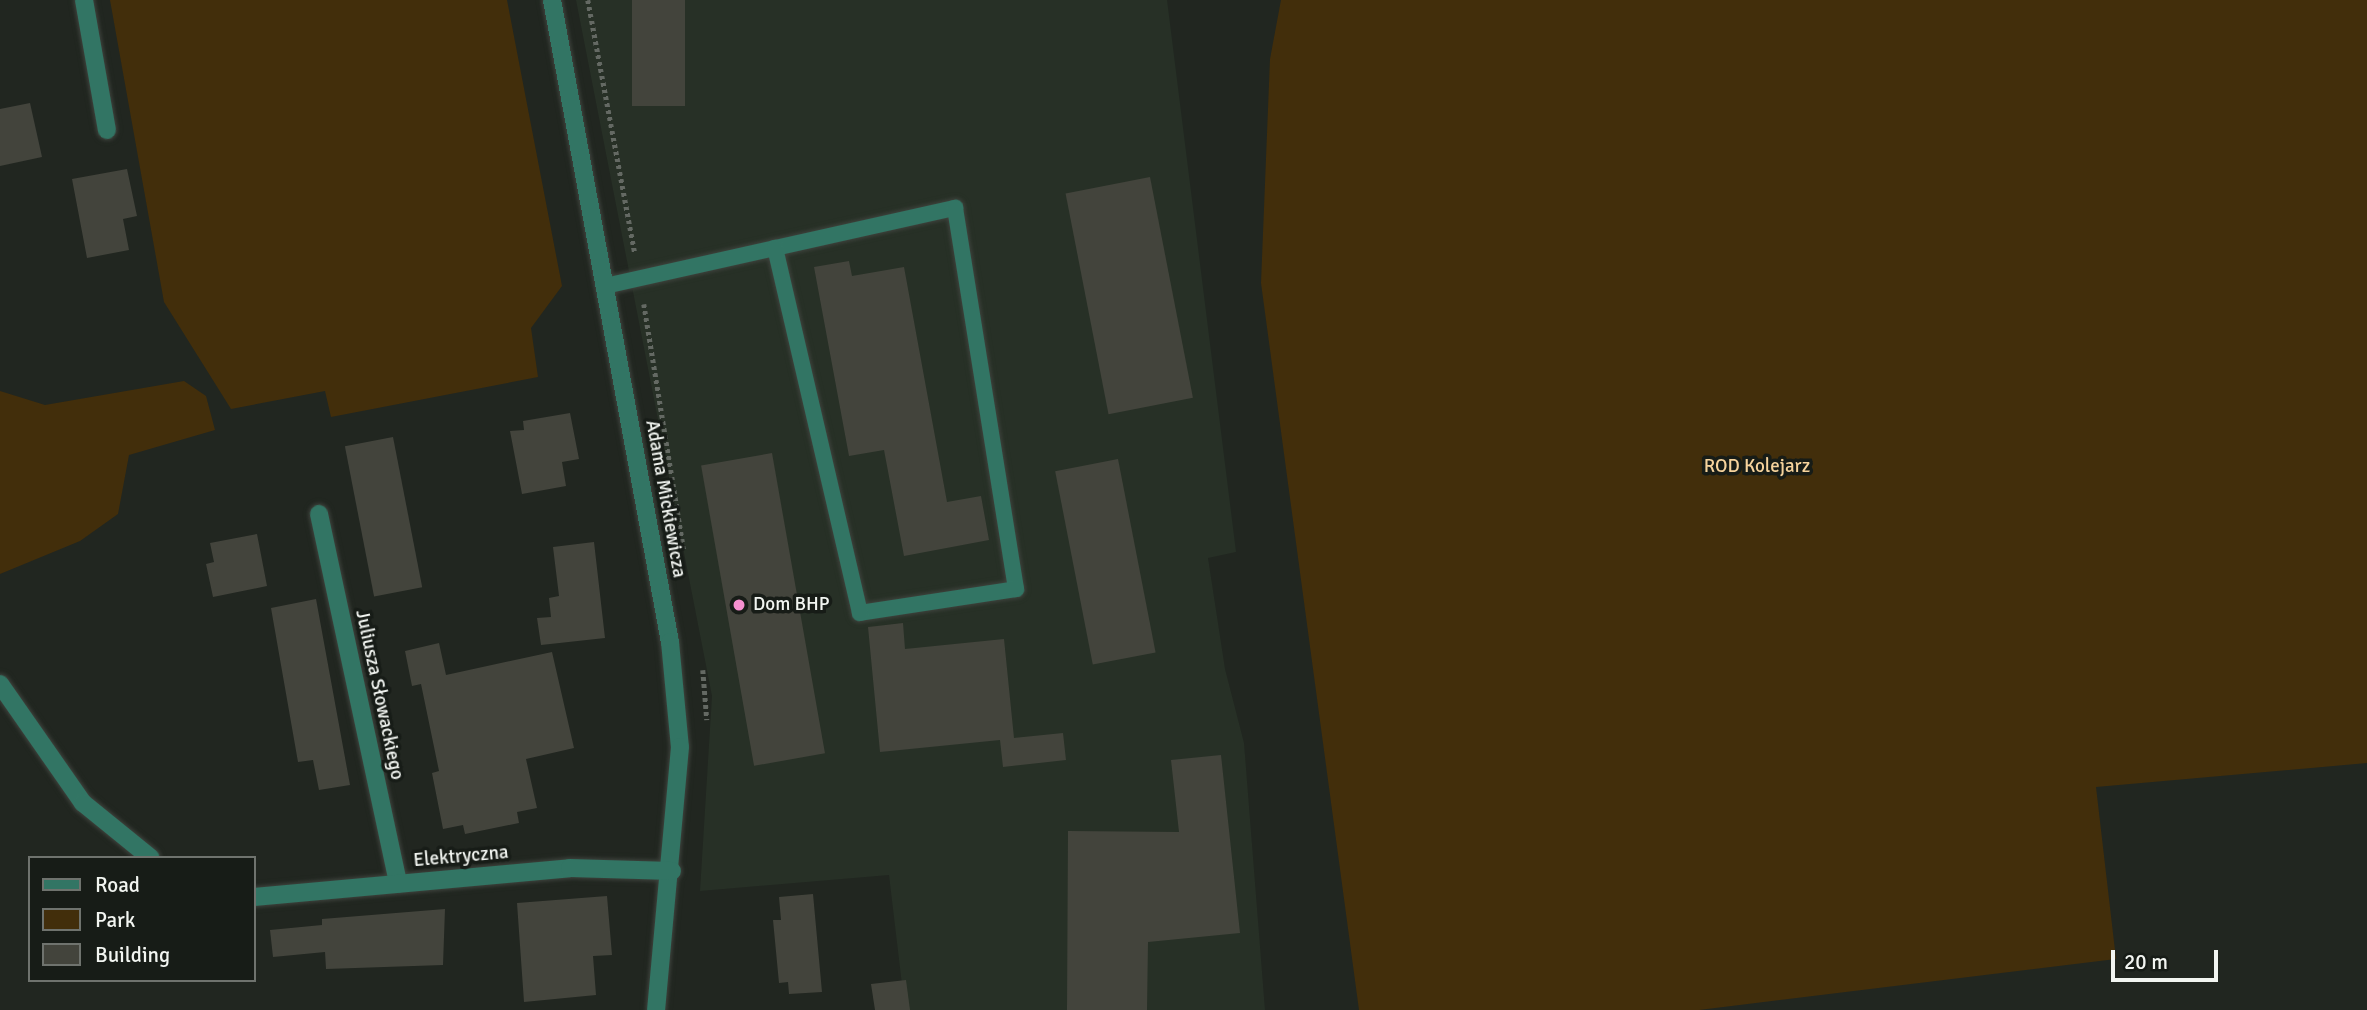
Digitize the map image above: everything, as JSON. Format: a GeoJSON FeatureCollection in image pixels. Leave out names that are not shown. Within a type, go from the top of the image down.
{"type":"FeatureCollection","features":[{"type":"Feature","properties":{"kind":"street"},"geometry":{"type":"LineString","coordinates":[[84,0],[107,130]]}},
{"type":"Feature","properties":{"kind":"street","name":"Adama Mickiewicza"},"geometry":{"type":"LineString","coordinates":[[552,0],[670,642],[680,747],[672,871],[656,1010]]}},
{"type":"Feature","properties":{"kind":"street","name":"Juliusza Słowackiego"},"geometry":{"type":"LineString","coordinates":[[320,514],[398,884]]}},
{"type":"Feature","properties":{"kind":"street"},"geometry":{"type":"LineString","coordinates":[[0,684],[83,803],[149,856]]}},
{"type":"Feature","properties":{"kind":"street","name":"Elektryczna"},"geometry":{"type":"LineString","coordinates":[[256,897],[570,868],[672,871]]}},
{"type":"Feature","properties":{"kind":"lane"},"geometry":{"type":"LineString","coordinates":[[605,286],[775,248],[955,208],[1016,589],[860,613],[775,248]]}},
{"type":"Feature","properties":{"kind":"shaded area"},"geometry":{"type":"Polygon","coordinates":[[[576,0],[1167,0],[1236,552],[1208,558],[1225,669],[1244,743],[1265,1010],[905,1010],[889,875],[700,891],[712,696],[576,0]]]}},
{"type":"Feature","properties":{"kind":"green space"},"geometry":{"type":"Polygon","coordinates":[[[110,0],[507,0],[562,286],[531,328],[538,377],[331,417],[325,391],[231,409],[164,302],[110,0]]]}},
{"type":"Feature","properties":{"kind":"green space","name":"ROD Kolejarz"},"geometry":{"type":"Polygon","coordinates":[[[1281,0],[2367,0],[2367,763],[2096,787],[2116,959],[1699,1010],[1359,1010],[1261,283],[1270,59],[1281,0]]]}},
{"type":"Feature","properties":{"kind":"green space"},"geometry":{"type":"Polygon","coordinates":[[[184,381],[206,396],[215,430],[129,455],[118,514],[80,541],[0,574],[0,391],[45,405],[184,381]]]}},
{"type":"Feature","properties":{"kind":"building"},"geometry":{"type":"Polygon","coordinates":[[[632,0],[685,0],[685,106],[632,106],[632,0]]]}},
{"type":"Feature","properties":{"kind":"building"},"geometry":{"type":"Polygon","coordinates":[[[30,103],[42,157],[0,166],[0,109],[30,103]]]}},
{"type":"Feature","properties":{"kind":"building"},"geometry":{"type":"Polygon","coordinates":[[[127,169],[137,216],[123,219],[129,250],[87,258],[72,179],[127,169]]]}},
{"type":"Feature","properties":{"kind":"building"},"geometry":{"type":"Polygon","coordinates":[[[1150,177],[1193,398],[1109,414],[1066,193],[1150,177]]]}},
{"type":"Feature","properties":{"kind":"building"},"geometry":{"type":"Polygon","coordinates":[[[849,261],[852,276],[904,267],[947,502],[981,496],[989,540],[904,556],[884,450],[849,456],[814,267],[849,261]]]}},
{"type":"Feature","properties":{"kind":"building"},"geometry":{"type":"Polygon","coordinates":[[[570,413],[579,459],[562,462],[566,486],[522,494],[510,431],[524,430],[523,421],[570,413]]]}},
{"type":"Feature","properties":{"kind":"building"},"geometry":{"type":"Polygon","coordinates":[[[393,437],[422,587],[374,597],[345,446],[393,437]]]}},
{"type":"Feature","properties":{"kind":"building"},"geometry":{"type":"Polygon","coordinates":[[[772,453],[825,753],[754,766],[701,466],[772,453]]]}},
{"type":"Feature","properties":{"kind":"building"},"geometry":{"type":"Polygon","coordinates":[[[1118,459],[1156,652],[1093,665],[1055,471],[1118,459]]]}},
{"type":"Feature","properties":{"kind":"building"},"geometry":{"type":"Polygon","coordinates":[[[257,534],[267,586],[213,597],[206,564],[214,562],[210,543],[257,534]]]}},
{"type":"Feature","properties":{"kind":"building"},"geometry":{"type":"Polygon","coordinates":[[[594,542],[605,638],[541,645],[537,618],[551,617],[549,598],[559,596],[553,547],[594,542]]]}},
{"type":"Feature","properties":{"kind":"building"},"geometry":{"type":"Polygon","coordinates":[[[316,599],[350,785],[319,790],[313,760],[298,762],[271,608],[316,599]]]}},
{"type":"Feature","properties":{"kind":"building"},"geometry":{"type":"Polygon","coordinates":[[[903,623],[905,649],[1004,639],[1014,738],[1063,733],[1066,760],[1003,767],[1000,740],[880,752],[868,627],[903,623]]]}},
{"type":"Feature","properties":{"kind":"building"},"geometry":{"type":"Polygon","coordinates":[[[439,643],[446,675],[552,652],[574,748],[526,759],[537,808],[517,812],[519,823],[465,834],[463,825],[443,829],[432,773],[439,771],[421,684],[412,686],[405,651],[439,643]]]}},
{"type":"Feature","properties":{"kind":"building"},"geometry":{"type":"Polygon","coordinates":[[[1221,755],[1240,933],[1148,942],[1147,1010],[1067,1010],[1068,831],[1179,832],[1171,760],[1221,755]]]}},
{"type":"Feature","properties":{"kind":"building"},"geometry":{"type":"Polygon","coordinates":[[[813,894],[822,992],[789,994],[788,982],[779,983],[773,920],[781,920],[779,897],[813,894]]]}},
{"type":"Feature","properties":{"kind":"building"},"geometry":{"type":"Polygon","coordinates":[[[607,896],[612,955],[593,956],[596,995],[524,1002],[517,903],[607,896]]]}},
{"type":"Feature","properties":{"kind":"building"},"geometry":{"type":"Polygon","coordinates":[[[445,909],[443,965],[326,969],[325,952],[273,957],[270,930],[322,925],[322,919],[445,909]]]}},
{"type":"Feature","properties":{"kind":"building"},"geometry":{"type":"Polygon","coordinates":[[[906,980],[910,1010],[875,1010],[871,984],[906,980]]]}},
{"type":"Feature","properties":{"kind":"place","name":"Dom BHP"},"geometry":{"type":"Point","coordinates":[739,605]}}]}
